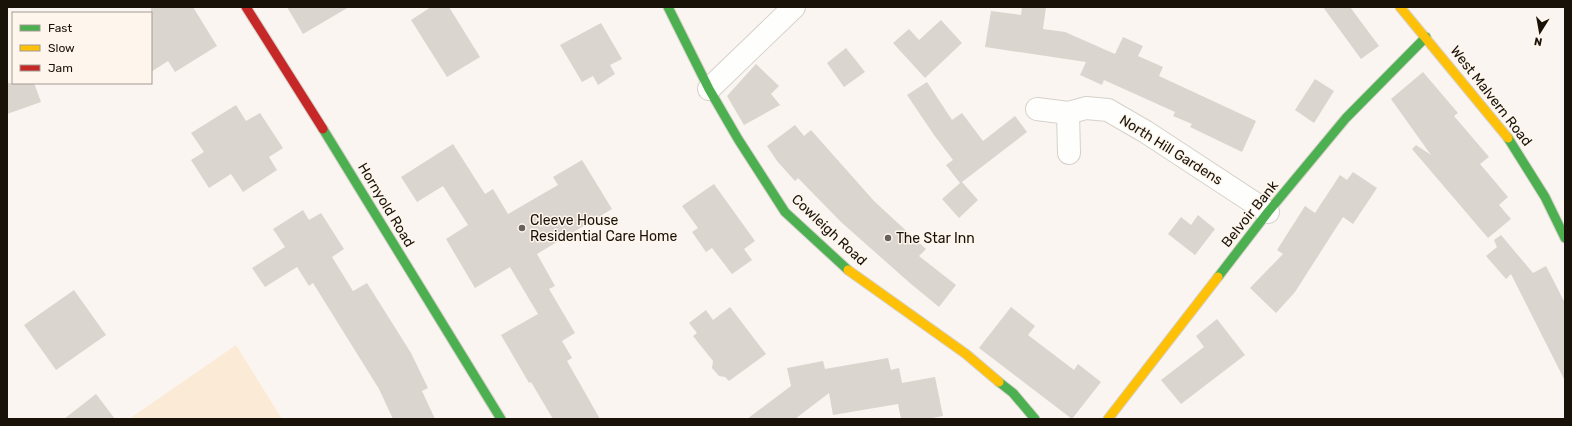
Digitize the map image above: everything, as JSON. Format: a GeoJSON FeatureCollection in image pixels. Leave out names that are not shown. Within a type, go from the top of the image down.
{"type":"FeatureCollection","features":[{"type":"Feature","properties":{"kind":"street","name":"Hornyold Road"},"geometry":{"type":"LineString","coordinates":[[246,7],[302,94],[502,419]]}},
{"type":"Feature","properties":{"kind":"street","name":"Cowleigh Road"},"geometry":{"type":"LineString","coordinates":[[668,7],[709,89],[738,139],[785,212],[847,268],[966,354],[1013,392],[1035,419]]}},
{"type":"Feature","properties":{"kind":"street"},"geometry":{"type":"LineString","coordinates":[[709,89],[794,7]]}},
{"type":"Feature","properties":{"kind":"street","name":"West Malvern Road"},"geometry":{"type":"LineString","coordinates":[[1400,7],[1426,36],[1510,140],[1545,197],[1565,238]]}},
{"type":"Feature","properties":{"kind":"street","name":"Belvoir Bank"},"geometry":{"type":"LineString","coordinates":[[1108,419],[1268,212],[1346,118],[1426,36]]}},
{"type":"Feature","properties":{"kind":"street","name":"North Hill Gardens"},"geometry":{"type":"LineString","coordinates":[[1037,109],[1068,113],[1086,108],[1108,110],[1146,132],[1268,212]]}},
{"type":"Feature","properties":{"kind":"street"},"geometry":{"type":"LineString","coordinates":[[1068,113],[1069,153]]}},
{"type":"Feature","properties":{"kind":"shaded area"},"geometry":{"type":"Polygon","coordinates":[[[236,345],[282,419],[129,419],[236,345]]]}},
{"type":"Feature","properties":{"kind":"building"},"geometry":{"type":"Polygon","coordinates":[[[151,7],[193,7],[217,46],[175,72],[168,61],[152,71],[151,7]]]}},
{"type":"Feature","properties":{"kind":"building"},"geometry":{"type":"Polygon","coordinates":[[[287,7],[349,7],[303,34],[287,7]]]}},
{"type":"Feature","properties":{"kind":"building"},"geometry":{"type":"Polygon","coordinates":[[[431,7],[449,7],[480,57],[447,77],[411,20],[431,7]]]}},
{"type":"Feature","properties":{"kind":"building"},"geometry":{"type":"Polygon","coordinates":[[[1022,7],[1046,7],[1043,29],[1065,32],[1115,54],[1123,37],[1143,46],[1138,56],[1163,67],[1159,76],[1256,121],[1242,152],[1190,127],[1192,124],[1173,116],[1175,112],[1104,80],[1102,85],[1080,75],[1086,62],[985,47],[991,11],[1021,15],[1022,7]]]}},
{"type":"Feature","properties":{"kind":"building"},"geometry":{"type":"Polygon","coordinates":[[[1323,7],[1350,7],[1379,46],[1361,59],[1323,7]]]}},
{"type":"Feature","properties":{"kind":"building"},"geometry":{"type":"Polygon","coordinates":[[[941,20],[962,43],[925,78],[893,43],[909,29],[919,40],[941,20]]]}},
{"type":"Feature","properties":{"kind":"building"},"geometry":{"type":"Polygon","coordinates":[[[601,23],[622,59],[610,65],[615,74],[598,85],[593,76],[582,82],[560,45],[601,23]]]}},
{"type":"Feature","properties":{"kind":"building"},"geometry":{"type":"Polygon","coordinates":[[[846,48],[865,72],[844,87],[827,63],[846,48]]]}},
{"type":"Feature","properties":{"kind":"building"},"geometry":{"type":"Polygon","coordinates":[[[756,64],[779,86],[771,94],[780,105],[744,125],[727,96],[756,64]]]}},
{"type":"Feature","properties":{"kind":"building"},"geometry":{"type":"Polygon","coordinates":[[[1423,72],[1458,113],[1454,116],[1489,157],[1480,164],[1508,197],[1499,205],[1511,219],[1488,238],[1412,149],[1416,145],[1431,155],[1391,99],[1423,72]]]}},
{"type":"Feature","properties":{"kind":"building"},"geometry":{"type":"Polygon","coordinates":[[[1315,79],[1334,91],[1314,123],[1295,110],[1315,79]]]}},
{"type":"Feature","properties":{"kind":"building"},"geometry":{"type":"Polygon","coordinates":[[[927,82],[952,120],[962,113],[983,141],[1015,116],[1027,132],[962,182],[978,200],[959,218],[942,199],[960,183],[946,165],[953,160],[907,95],[927,82]]]}},
{"type":"Feature","properties":{"kind":"building"},"geometry":{"type":"Polygon","coordinates":[[[7,83],[34,84],[41,102],[7,114],[7,83]]]}},
{"type":"Feature","properties":{"kind":"building"},"geometry":{"type":"Polygon","coordinates":[[[236,105],[246,121],[260,113],[283,148],[269,157],[277,170],[243,192],[231,174],[209,188],[191,160],[204,152],[191,133],[236,105]]]}},
{"type":"Feature","properties":{"kind":"building"},"geometry":{"type":"Polygon","coordinates":[[[795,125],[804,136],[811,130],[874,201],[926,249],[919,256],[956,285],[939,307],[841,222],[798,178],[795,181],[777,161],[767,146],[795,125]]]}},
{"type":"Feature","properties":{"kind":"building"},"geometry":{"type":"Polygon","coordinates":[[[453,144],[485,194],[493,189],[508,214],[558,185],[553,177],[582,160],[612,209],[537,254],[555,286],[549,289],[575,333],[562,341],[572,358],[567,361],[600,419],[553,419],[531,382],[529,383],[501,335],[538,314],[510,267],[475,288],[446,239],[468,225],[443,186],[417,202],[401,177],[453,144]]]}},
{"type":"Feature","properties":{"kind":"building"},"geometry":{"type":"Polygon","coordinates":[[[1353,172],[1377,188],[1353,224],[1343,217],[1295,292],[1276,313],[1250,288],[1283,254],[1277,250],[1305,206],[1315,213],[1340,175],[1347,180],[1353,172]]]}},
{"type":"Feature","properties":{"kind":"building"},"geometry":{"type":"Polygon","coordinates":[[[714,184],[755,241],[744,249],[752,260],[732,274],[712,248],[706,252],[692,232],[698,228],[682,206],[714,184]]]}},
{"type":"Feature","properties":{"kind":"building"},"geometry":{"type":"Polygon","coordinates":[[[303,210],[309,220],[321,213],[344,249],[332,257],[353,291],[367,283],[411,353],[428,388],[422,391],[435,419],[393,419],[379,389],[313,283],[309,286],[297,267],[265,287],[252,268],[285,247],[273,229],[303,210]]]}},
{"type":"Feature","properties":{"kind":"building"},"geometry":{"type":"Polygon","coordinates":[[[1198,215],[1215,229],[1195,255],[1168,234],[1181,217],[1191,225],[1198,215]]]}},
{"type":"Feature","properties":{"kind":"building"},"geometry":{"type":"Polygon","coordinates":[[[1501,235],[1533,273],[1546,266],[1565,303],[1565,381],[1511,274],[1506,279],[1486,256],[1497,247],[1494,240],[1501,235]]]}},
{"type":"Feature","properties":{"kind":"building"},"geometry":{"type":"Polygon","coordinates":[[[74,290],[106,335],[56,370],[24,325],[74,290]]]}},
{"type":"Feature","properties":{"kind":"building"},"geometry":{"type":"Polygon","coordinates":[[[730,307],[766,354],[729,381],[725,377],[719,376],[712,368],[713,361],[693,336],[697,333],[689,323],[706,310],[713,320],[730,307]]]}},
{"type":"Feature","properties":{"kind":"building"},"geometry":{"type":"Polygon","coordinates":[[[1011,307],[1035,326],[1028,335],[1074,370],[1078,364],[1101,382],[1072,419],[979,348],[1011,307]]]}},
{"type":"Feature","properties":{"kind":"building"},"geometry":{"type":"Polygon","coordinates":[[[1217,319],[1245,355],[1181,404],[1161,380],[1204,347],[1196,336],[1217,319]]]}},
{"type":"Feature","properties":{"kind":"building"},"geometry":{"type":"Polygon","coordinates":[[[888,358],[891,370],[899,368],[902,383],[935,377],[943,416],[927,419],[901,419],[898,404],[833,415],[829,393],[795,419],[747,419],[791,386],[787,368],[823,361],[825,369],[888,358]]]}},
{"type":"Feature","properties":{"kind":"building"},"geometry":{"type":"Polygon","coordinates":[[[96,394],[115,419],[64,419],[96,394]]]}},
{"type":"Feature","properties":{"kind":"traffic: fast"},"geometry":{"type":"LineString","coordinates":[[668,7],[709,89],[738,139],[785,212],[848,270]]}},
{"type":"Feature","properties":{"kind":"traffic: fast"},"geometry":{"type":"LineString","coordinates":[[1218,277],[1268,212],[1346,118],[1426,37]]}},
{"type":"Feature","properties":{"kind":"traffic: fast"},"geometry":{"type":"LineString","coordinates":[[323,129],[501,419]]}},
{"type":"Feature","properties":{"kind":"traffic: fast"},"geometry":{"type":"LineString","coordinates":[[1508,138],[1545,197],[1565,238]]}},
{"type":"Feature","properties":{"kind":"traffic: fast"},"geometry":{"type":"LineString","coordinates":[[999,382],[1013,393],[1035,419]]}},
{"type":"Feature","properties":{"kind":"traffic: slow"},"geometry":{"type":"LineString","coordinates":[[1400,7],[1508,138]]}},
{"type":"Feature","properties":{"kind":"traffic: slow"},"geometry":{"type":"LineString","coordinates":[[848,270],[966,354],[999,382]]}},
{"type":"Feature","properties":{"kind":"traffic: slow"},"geometry":{"type":"LineString","coordinates":[[1108,419],[1218,277]]}},
{"type":"Feature","properties":{"kind":"traffic: jam"},"geometry":{"type":"LineString","coordinates":[[246,7],[323,129]]}},
{"type":"Feature","properties":{"kind":"place","name":"Cleeve House Residential Care Home"},"geometry":{"type":"Point","coordinates":[522,228]}},
{"type":"Feature","properties":{"kind":"place","name":"The Star Inn"},"geometry":{"type":"Point","coordinates":[888,238]}}]}
